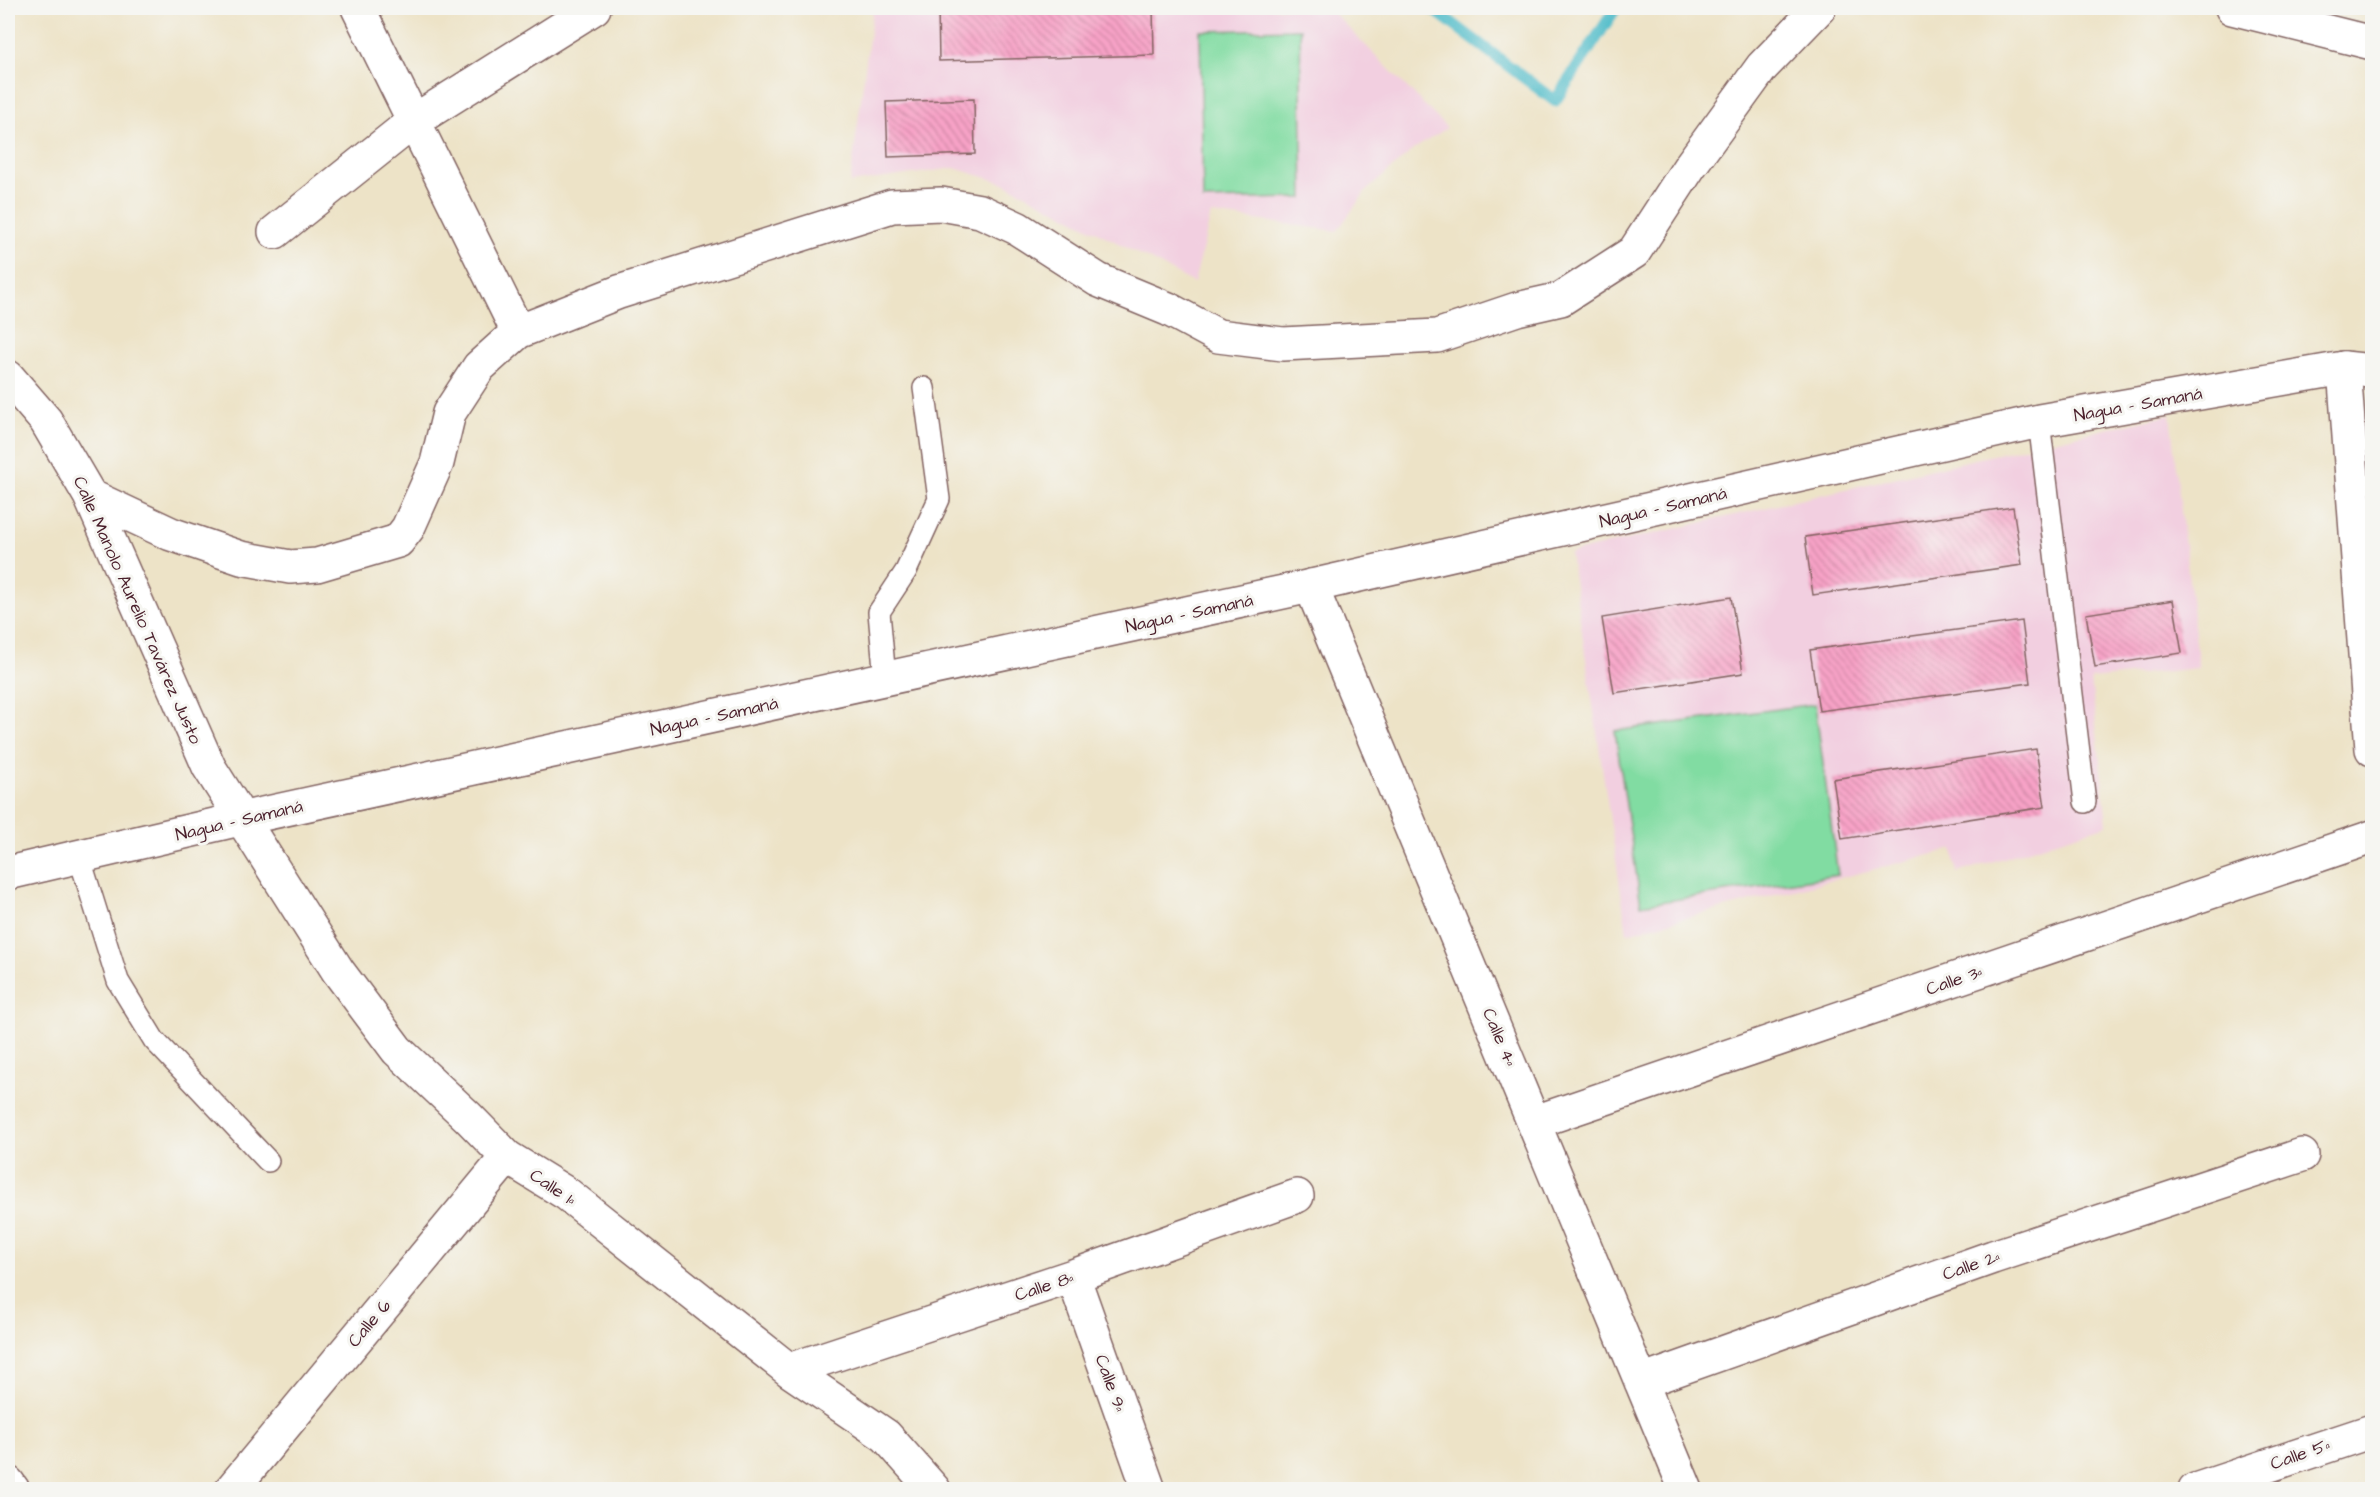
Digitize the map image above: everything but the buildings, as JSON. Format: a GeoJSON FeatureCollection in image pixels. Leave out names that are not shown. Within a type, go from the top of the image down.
{"type":"FeatureCollection","features":[{"type":"Feature","properties":{"kind":"street"},"geometry":{"type":"LineString","coordinates":[[358,8],[518,332]]}},
{"type":"Feature","properties":{"kind":"street"},"geometry":{"type":"LineString","coordinates":[[275,232],[414,121],[594,8]]}},
{"type":"Feature","properties":{"kind":"street"},"geometry":{"type":"LineString","coordinates":[[90,496],[171,534],[241,558],[290,567],[317,565],[398,541],[408,528],[437,463],[449,413],[479,367],[518,332],[619,292],[892,206],[941,204],[980,211],[1017,228],[1098,280],[1168,309],[1218,336],[1283,344],[1437,336],[1517,309],[1561,299],[1634,252],[1690,166],[1761,67],[1819,8]]}},
{"type":"Feature","properties":{"kind":"street"},"geometry":{"type":"LineString","coordinates":[[2232,8],[2373,44]]}},
{"type":"Feature","properties":{"kind":"street"},"geometry":{"type":"LineString","coordinates":[[2359,369],[2373,749]]}},
{"type":"Feature","properties":{"kind":"street","name":"Nagua - Samaná"},"geometry":{"type":"LineString","coordinates":[[8,873],[240,819],[1311,586],[2039,421],[2359,369]]}},
{"type":"Feature","properties":{"kind":"street","name":"Calle Manolo Aurelio Tavárez Justo"},"geometry":{"type":"LineString","coordinates":[[8,377],[46,421],[90,496],[209,767],[240,819]]}},
{"type":"Feature","properties":{"kind":"street","name":"Calle 4ª"},"geometry":{"type":"LineString","coordinates":[[1311,586],[1686,1490]]}},
{"type":"Feature","properties":{"kind":"street","name":"Calle 1ª"},"geometry":{"type":"LineString","coordinates":[[240,819],[338,971],[397,1050],[507,1157],[567,1194],[789,1370],[886,1436],[934,1490]]}},
{"type":"Feature","properties":{"kind":"street","name":"Calle 3ª"},"geometry":{"type":"LineString","coordinates":[[1535,1122],[2373,837]]}},
{"type":"Feature","properties":{"kind":"street","name":"Calle 2ª"},"geometry":{"type":"LineString","coordinates":[[1641,1382],[1993,1257],[2302,1155]]}},
{"type":"Feature","properties":{"kind":"street","name":"Calle 6"},"geometry":{"type":"LineString","coordinates":[[231,1490],[507,1157]]}},
{"type":"Feature","properties":{"kind":"street","name":"Calle 8ª"},"geometry":{"type":"LineString","coordinates":[[789,1370],[1073,1276],[1297,1196]]}},
{"type":"Feature","properties":{"kind":"street","name":"Calle 9ª"},"geometry":{"type":"LineString","coordinates":[[1073,1276],[1149,1490]]}},
{"type":"Feature","properties":{"kind":"street","name":"Calle 5ª"},"geometry":{"type":"LineString","coordinates":[[2194,1490],[2373,1431]]}},
{"type":"Feature","properties":{"kind":"street"},"geometry":{"type":"LineString","coordinates":[[8,1483],[13,1490]]}},
{"type":"Feature","properties":{"kind":"lane"},"geometry":{"type":"LineString","coordinates":[[885,679],[879,612],[906,571],[939,499],[924,388]]}},
{"type":"Feature","properties":{"kind":"lane"},"geometry":{"type":"LineString","coordinates":[[2039,421],[2085,802]]}},
{"type":"Feature","properties":{"kind":"lane"},"geometry":{"type":"LineString","coordinates":[[79,856],[118,981],[154,1040],[268,1161]]}},
{"type":"Feature","properties":{"kind":"shaded area"},"geometry":{"type":"Polygon","coordinates":[[[873,8],[1329,8],[1447,128],[1414,149],[1366,191],[1337,231],[1211,214],[1194,283],[1004,183],[954,168],[850,183],[873,8]]]}},
{"type":"Feature","properties":{"kind":"shaded area"},"geometry":{"type":"Polygon","coordinates":[[[2170,414],[2199,668],[2091,679],[2107,825],[1957,873],[1953,849],[1627,933],[1570,553],[2170,414]]]}},
{"type":"Feature","properties":{"kind":"green space"},"geometry":{"type":"Polygon","coordinates":[[[1300,29],[1303,198],[1203,200],[1200,31],[1300,29]]]}},
{"type":"Feature","properties":{"kind":"green space"},"geometry":{"type":"Polygon","coordinates":[[[1815,704],[1838,875],[1641,905],[1615,731],[1815,704]]]}},
{"type":"Feature","properties":{"kind":"waterway"},"geometry":{"type":"LineString","coordinates":[[1432,8],[1555,101],[1616,8]]}}]}
